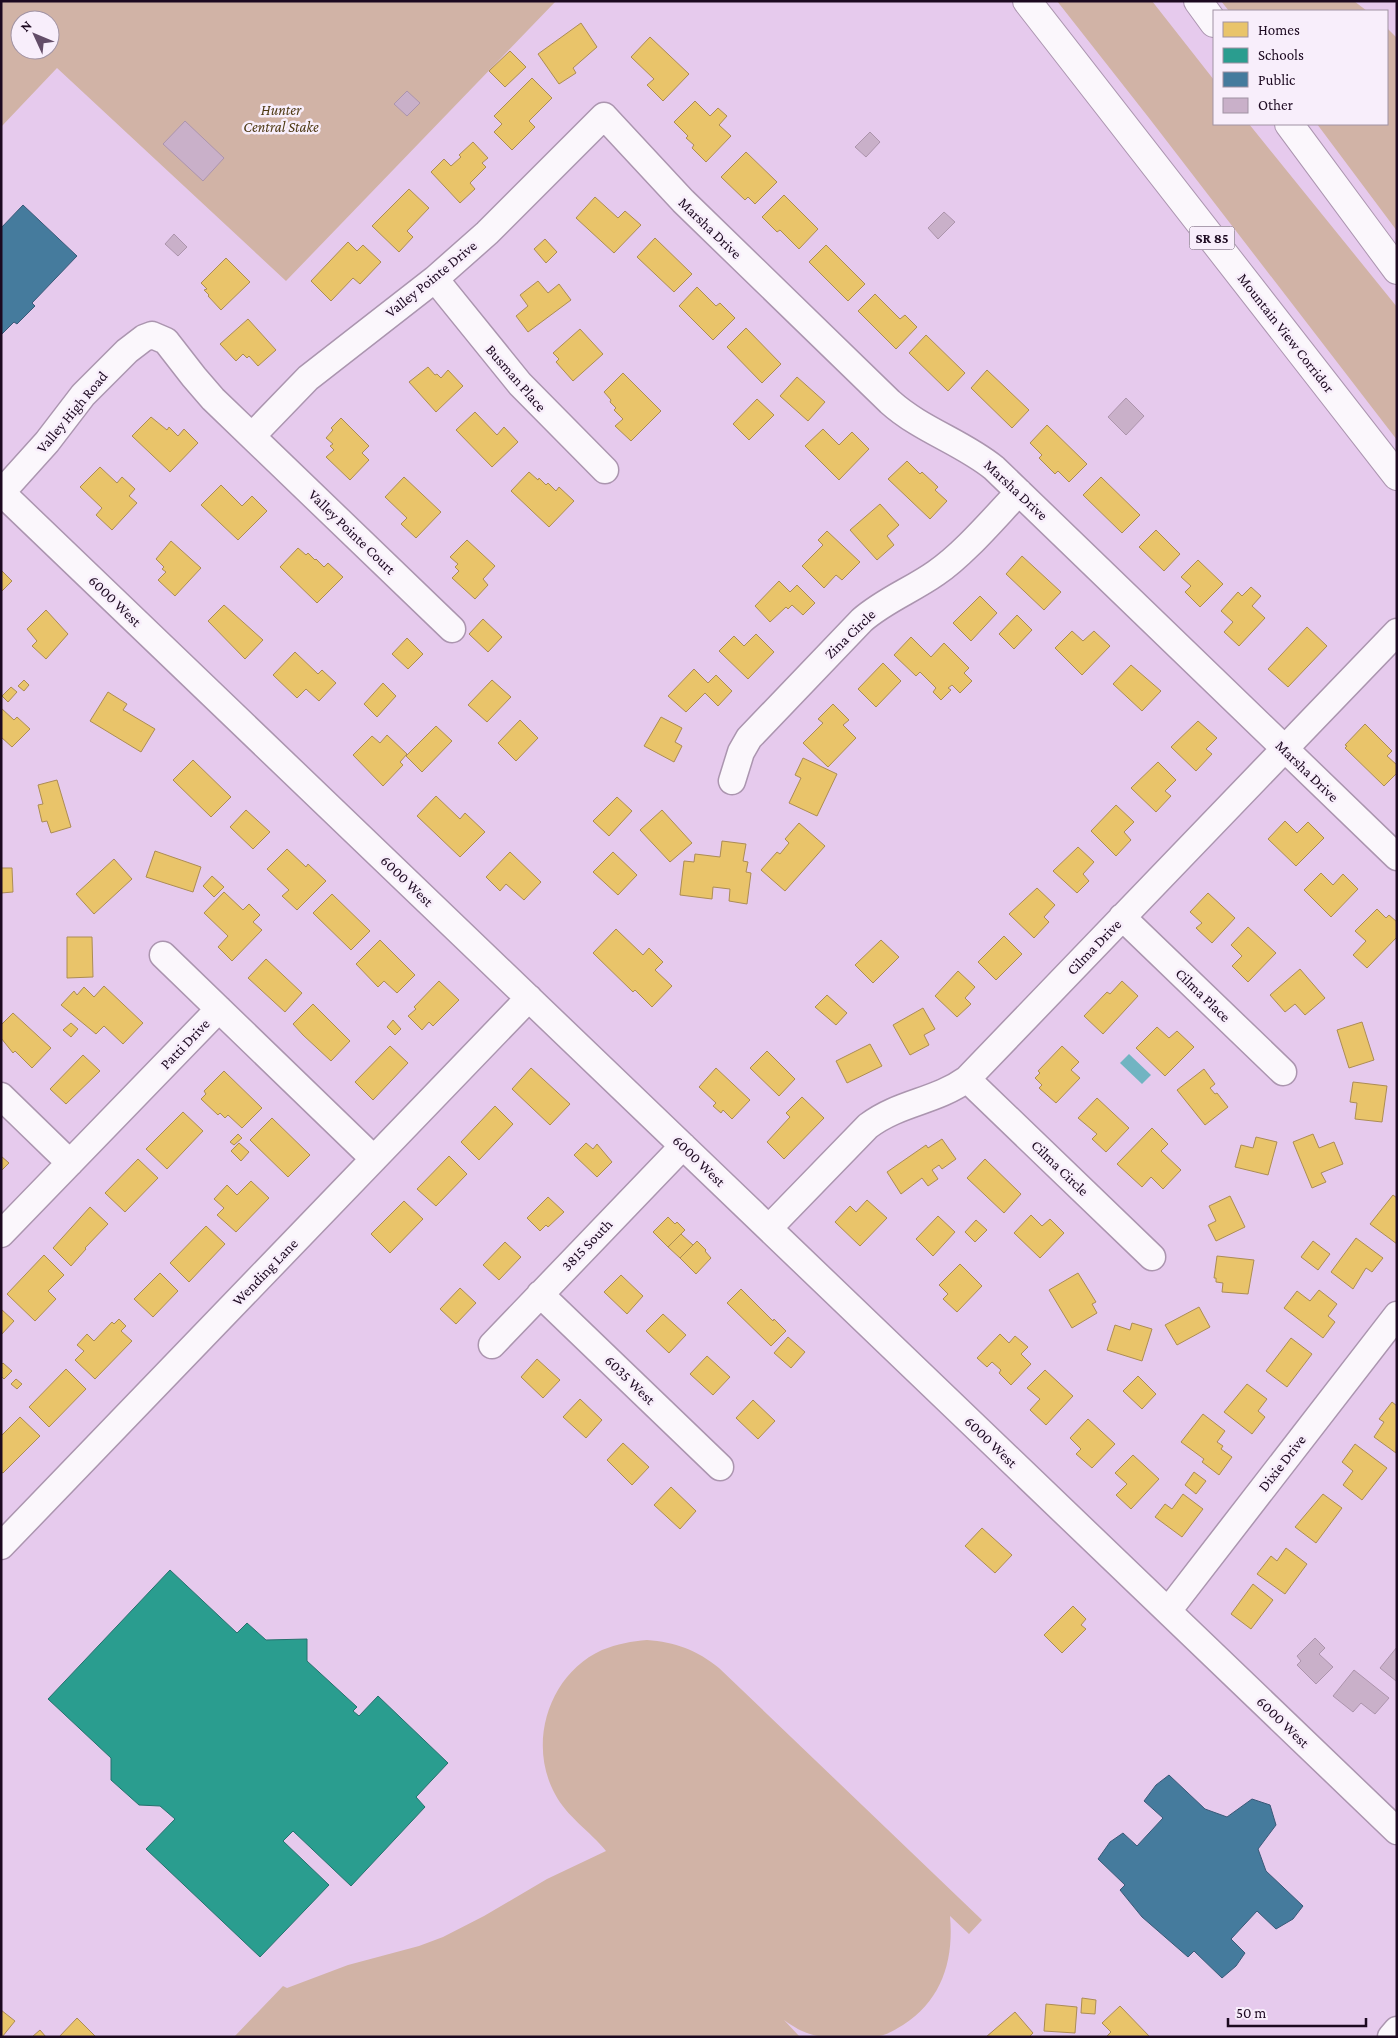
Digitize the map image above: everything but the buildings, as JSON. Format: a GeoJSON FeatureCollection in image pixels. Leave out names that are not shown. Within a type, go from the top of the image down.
{"type":"FeatureCollection","features":[{"type":"Feature","properties":{"kind":"highway","name":"Mountain View Corridor"},"geometry":{"type":"LineString","coordinates":[[1027,1],[1397,476]]}},
{"type":"Feature","properties":{"kind":"highway"},"geometry":{"type":"LineString","coordinates":[[1198,1],[1213,22]]}},
{"type":"Feature","properties":{"kind":"highway"},"geometry":{"type":"LineString","coordinates":[[1290,125],[1397,270]]}},
{"type":"Feature","properties":{"kind":"street","name":"Valley Pointe Drive"},"geometry":{"type":"LineString","coordinates":[[252,436],[308,378],[435,279],[512,209],[604,116]]}},
{"type":"Feature","properties":{"kind":"street","name":"Marsha Drive"},"geometry":{"type":"LineString","coordinates":[[604,116],[683,201],[895,406],[926,428],[984,460],[1397,857]]}},
{"type":"Feature","properties":{"kind":"street","name":"Busman Place"},"geometry":{"type":"LineString","coordinates":[[435,279],[520,384],[605,470]]}},
{"type":"Feature","properties":{"kind":"street","name":"Valley High Road"},"geometry":{"type":"LineString","coordinates":[[1,492],[46,442],[83,395],[137,342],[152,335],[166,340],[204,389],[252,436]]}},
{"type":"Feature","properties":{"kind":"street","name":"Valley Pointe Court"},"geometry":{"type":"LineString","coordinates":[[252,436],[452,629]]}},
{"type":"Feature","properties":{"kind":"street","name":"6000 West"},"geometry":{"type":"LineString","coordinates":[[1,492],[1397,1831]]}},
{"type":"Feature","properties":{"kind":"street","name":"Zina Circle"},"geometry":{"type":"LineString","coordinates":[[732,781],[741,752],[749,738],[862,620],[881,604],[937,573],[1019,492]]}},
{"type":"Feature","properties":{"kind":"street","name":"Cilma Drive"},"geometry":{"type":"LineString","coordinates":[[769,1228],[868,1126],[887,1113],[945,1092],[967,1079],[1397,632]]}},
{"type":"Feature","properties":{"kind":"street","name":"Cilma Place"},"geometry":{"type":"LineString","coordinates":[[1122,917],[1283,1072]]}},
{"type":"Feature","properties":{"kind":"street"},"geometry":{"type":"LineString","coordinates":[[163,955],[219,1009]]}},
{"type":"Feature","properties":{"kind":"street","name":"Wending Lane"},"geometry":{"type":"LineString","coordinates":[[1,1546],[529,998]]}},
{"type":"Feature","properties":{"kind":"street","name":"Patti Drive"},"geometry":{"type":"LineString","coordinates":[[1,1234],[219,1009],[374,1158]]}},
{"type":"Feature","properties":{"kind":"street","name":"Cilma Circle"},"geometry":{"type":"LineString","coordinates":[[967,1079],[1152,1257]]}},
{"type":"Feature","properties":{"kind":"street"},"geometry":{"type":"LineString","coordinates":[[1,1096],[70,1162]]}},
{"type":"Feature","properties":{"kind":"street","name":"3815 South"},"geometry":{"type":"LineString","coordinates":[[492,1345],[682,1146]]}},
{"type":"Feature","properties":{"kind":"street","name":"6035 West"},"geometry":{"type":"LineString","coordinates":[[540,1294],[720,1466]]}},
{"type":"Feature","properties":{"kind":"street","name":"Dixie Drive"},"geometry":{"type":"LineString","coordinates":[[1168,1611],[1397,1315]]}},
{"type":"Feature","properties":{"kind":"street"},"geometry":{"type":"LineString","coordinates":[[1391,2037],[1397,2030]]}},
{"type":"Feature","properties":{"kind":"green space","name":"Hunter Central Stake"},"geometry":{"type":"Polygon","coordinates":[[[1,1],[556,1],[286,281],[57,68],[1,127],[1,1]]]}},
{"type":"Feature","properties":{"kind":"green space"},"geometry":{"type":"Polygon","coordinates":[[[1057,1],[1152,1],[1213,79],[1213,125],[1250,125],[1397,307],[1397,440],[1057,1]]]}},
{"type":"Feature","properties":{"kind":"green space"},"geometry":{"type":"Polygon","coordinates":[[[1221,1],[1354,1],[1366,10],[1228,10],[1221,1]]]}},
{"type":"Feature","properties":{"kind":"green space"},"geometry":{"type":"Polygon","coordinates":[[[1388,29],[1397,38],[1397,231],[1318,125],[1388,125],[1388,29]]]}},
{"type":"Feature","properties":{"kind":"green space"},"geometry":{"type":"Polygon","coordinates":[[[647,1640],[685,1648],[702,1656],[719,1668],[982,1920],[969,1934],[950,1916],[950,1948],[943,1978],[927,2004],[916,2015],[888,2033],[867,2037],[815,2035],[800,2030],[784,2020],[800,2037],[234,2037],[283,1986],[287,1988],[348,1965],[419,1946],[443,1937],[484,1916],[547,1879],[606,1851],[572,1817],[555,1794],[547,1774],[543,1753],[544,1732],[548,1712],[556,1693],[568,1675],[584,1661],[602,1650],[624,1643],[647,1640]]]}},
{"type":"Feature","properties":{"kind":"shaded area"},"geometry":{"type":"Polygon","coordinates":[[[1129,1054],[1151,1075],[1142,1084],[1120,1063],[1129,1054]]]}}]}
